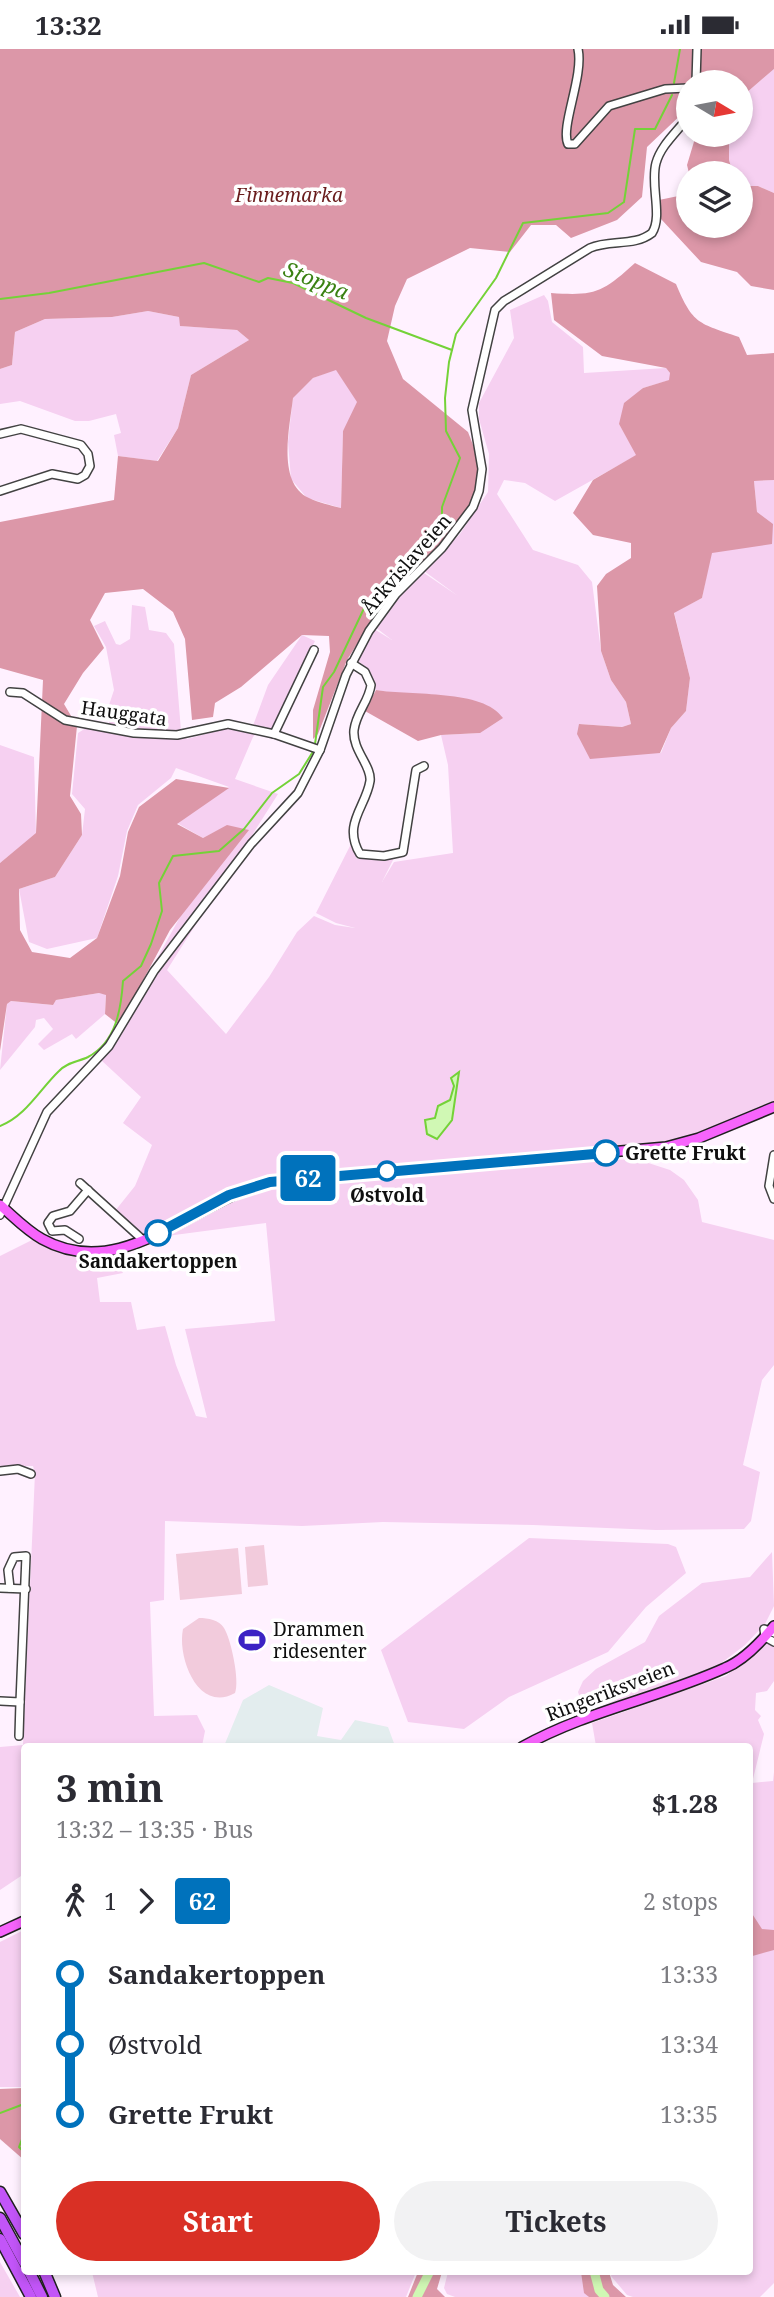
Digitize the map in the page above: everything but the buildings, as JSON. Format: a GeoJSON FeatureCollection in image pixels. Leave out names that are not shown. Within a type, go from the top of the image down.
{"type":"FeatureCollection","features":[{"type":"Feature","properties":{"kind":"highway"},"geometry":{"type":"LineString","coordinates":[[0,2192],[21,2229]]}},
{"type":"Feature","properties":{"kind":"highway"},"geometry":{"type":"LineString","coordinates":[[0,2218],[21,2256]]}},
{"type":"Feature","properties":{"kind":"highway"},"geometry":{"type":"LineString","coordinates":[[0,2239],[31,2297]]}},
{"type":"Feature","properties":{"kind":"highway"},"geometry":{"type":"LineString","coordinates":[[31,2275],[42,2297]]}},
{"type":"Feature","properties":{"kind":"highway"},"geometry":{"type":"LineString","coordinates":[[46,2275],[55,2297]]}},
{"type":"Feature","properties":{"kind":"main road"},"geometry":{"type":"LineString","coordinates":[[1,1210],[35,1234],[73,1251],[104,1252],[143,1240],[229,1195],[262,1184],[666,1147],[699,1138],[774,1107]]}},
{"type":"Feature","properties":{"kind":"main road","name":"Ringeriksveien"},"geometry":{"type":"LineString","coordinates":[[531,1743],[589,1716],[712,1672],[770,1633],[774,1616]]}},
{"type":"Feature","properties":{"kind":"main road"},"geometry":{"type":"LineString","coordinates":[[0,1932],[21,1922]]}},
{"type":"Feature","properties":{"kind":"street"},"geometry":{"type":"LineString","coordinates":[[578,49],[581,69],[572,96],[566,137],[568,144],[578,141],[612,104],[676,88]]}},
{"type":"Feature","properties":{"kind":"street"},"geometry":{"type":"LineString","coordinates":[[696,70],[697,49]]}},
{"type":"Feature","properties":{"kind":"street","name":"Årkvislaveien"},"geometry":{"type":"LineString","coordinates":[[1,1210],[47,1112],[109,1046],[154,971],[251,844],[292,801],[317,749],[351,663],[390,601],[453,535],[476,500],[482,469],[472,410],[495,310],[504,300],[590,248],[605,243],[637,240],[652,233],[657,219],[653,186],[656,162],[676,131]]}},
{"type":"Feature","properties":{"kind":"street"},"geometry":{"type":"LineString","coordinates":[[0,434],[21,429],[81,445],[88,454],[90,466],[85,475],[78,479],[52,474],[0,491]]}},
{"type":"Feature","properties":{"kind":"street"},"geometry":{"type":"LineString","coordinates":[[274,734],[314,650]]}},
{"type":"Feature","properties":{"kind":"street"},"geometry":{"type":"LineString","coordinates":[[351,663],[365,672],[371,685],[356,719],[354,736],[370,781],[355,823],[356,846],[360,854],[384,856],[402,852],[410,788],[416,770],[424,765]]}},
{"type":"Feature","properties":{"kind":"street","name":"Hauggata"},"geometry":{"type":"LineString","coordinates":[[10,692],[19,691],[65,720],[144,735],[201,732],[224,724],[274,734],[317,749]]}},
{"type":"Feature","properties":{"kind":"street"},"geometry":{"type":"LineString","coordinates":[[774,1155],[769,1186],[774,1199]]}},
{"type":"Feature","properties":{"kind":"street"},"geometry":{"type":"LineString","coordinates":[[80,1183],[143,1240]]}},
{"type":"Feature","properties":{"kind":"street"},"geometry":{"type":"LineString","coordinates":[[79,1239],[65,1230],[52,1231],[48,1223],[56,1214],[70,1211],[88,1190]]}},
{"type":"Feature","properties":{"kind":"street"},"geometry":{"type":"LineString","coordinates":[[0,1471],[18,1469],[31,1474]]}},
{"type":"Feature","properties":{"kind":"street"},"geometry":{"type":"LineString","coordinates":[[10,1588],[9,1565],[14,1557],[24,1556],[28,1559],[19,1736]]}},
{"type":"Feature","properties":{"kind":"street"},"geometry":{"type":"LineString","coordinates":[[0,1588],[26,1589]]}},
{"type":"Feature","properties":{"kind":"street"},"geometry":{"type":"LineString","coordinates":[[0,1702],[20,1702]]}},
{"type":"Feature","properties":{"kind":"shaded area"},"geometry":{"type":"Polygon","coordinates":[[[774,69],[774,193],[753,186],[753,161],[729,160],[729,147],[753,147],[753,87],[774,69]]]}},
{"type":"Feature","properties":{"kind":"shaded area"},"geometry":{"type":"Polygon","coordinates":[[[544,295],[548,301],[552,322],[583,347],[584,373],[666,368],[670,373],[670,380],[643,388],[619,424],[637,455],[555,501],[525,483],[504,480],[497,494],[533,550],[578,565],[592,582],[601,651],[611,680],[626,702],[631,724],[622,727],[579,724],[661,753],[671,728],[686,711],[690,678],[674,612],[702,598],[711,553],[757,512],[754,481],[774,480],[774,1106],[677,1142],[518,1164],[636,1159],[670,1170],[684,1180],[698,1200],[702,1222],[774,1240],[774,1365],[762,1380],[743,1465],[760,1472],[751,1521],[744,1529],[656,1530],[383,1522],[302,1526],[165,1521],[164,1600],[150,1602],[154,1716],[197,1715],[205,1731],[203,1743],[23,1743],[35,1473],[33,1466],[0,1466],[0,1256],[34,1239],[73,1255],[114,1255],[123,1273],[97,1278],[100,1302],[131,1302],[137,1330],[165,1326],[176,1365],[196,1416],[207,1418],[185,1329],[275,1321],[266,1223],[144,1239],[115,1211],[135,1186],[152,1145],[123,1123],[141,1097],[101,1060],[122,1034],[154,973],[150,971],[185,908],[248,830],[227,826],[203,838],[177,823],[229,787],[176,768],[171,778],[138,805],[127,831],[118,876],[97,938],[47,949],[29,942],[19,889],[55,877],[82,835],[85,809],[72,794],[78,733],[86,728],[109,731],[109,705],[114,690],[106,647],[94,626],[105,621],[116,644],[120,645],[130,639],[132,605],[145,607],[149,630],[166,633],[174,644],[181,731],[187,739],[225,729],[251,731],[268,685],[302,635],[315,641],[271,730],[260,728],[253,737],[235,779],[278,794],[167,970],[226,1034],[269,977],[297,932],[314,916],[335,925],[355,928],[336,923],[316,913],[351,844],[357,859],[394,858],[382,882],[394,862],[453,853],[448,765],[441,735],[480,733],[406,695],[376,690],[370,671],[356,659],[374,629],[392,640],[375,627],[390,604],[421,571],[458,596],[424,571],[460,534],[488,492],[489,454],[479,419],[479,403],[514,338],[510,310],[544,295]]]}},
{"type":"Feature","properties":{"kind":"shaded area"},"geometry":{"type":"Polygon","coordinates":[[[148,311],[179,317],[181,326],[237,330],[249,340],[191,375],[178,428],[157,461],[118,456],[114,435],[121,433],[116,414],[89,421],[75,421],[20,401],[0,404],[0,369],[12,365],[15,332],[45,319],[112,317],[148,311]]]}},
{"type":"Feature","properties":{"kind":"shaded area"},"geometry":{"type":"Polygon","coordinates":[[[336,369],[354,396],[381,376],[343,431],[341,508],[307,498],[291,479],[288,442],[293,397],[313,378],[336,369]]]}},
{"type":"Feature","properties":{"kind":"shaded area"},"geometry":{"type":"Polygon","coordinates":[[[0,745],[34,757],[36,834],[0,863],[0,745]]]}},
{"type":"Feature","properties":{"kind":"shaded area"},"geometry":{"type":"Polygon","coordinates":[[[106,994],[105,1014],[76,1039],[72,1034],[44,1050],[38,1044],[53,1029],[44,1018],[36,1020],[35,1027],[0,1070],[7,1004],[11,1001],[52,1005],[56,1000],[106,994]]]}},
{"type":"Feature","properties":{"kind":"shaded area"},"geometry":{"type":"Polygon","coordinates":[[[459,1072],[452,1120],[437,1139],[427,1134],[425,1120],[435,1118],[438,1106],[450,1100],[454,1086],[451,1078],[459,1072]]]}},
{"type":"Feature","properties":{"kind":"shaded area"},"geometry":{"type":"Polygon","coordinates":[[[529,1538],[668,1544],[676,1547],[686,1573],[646,1607],[608,1652],[509,1697],[464,1729],[408,1722],[381,1650],[529,1538]]]}},
{"type":"Feature","properties":{"kind":"shaded area"},"geometry":{"type":"Polygon","coordinates":[[[264,1545],[268,1585],[248,1587],[245,1547],[264,1545]]]}},
{"type":"Feature","properties":{"kind":"shaded area"},"geometry":{"type":"Polygon","coordinates":[[[238,1548],[242,1594],[180,1600],[176,1554],[238,1548]]]}},
{"type":"Feature","properties":{"kind":"shaded area"},"geometry":{"type":"Polygon","coordinates":[[[772,1552],[774,1606],[765,1624],[745,1645],[720,1664],[704,1671],[626,1699],[584,1709],[578,1692],[583,1681],[596,1669],[645,1642],[659,1616],[702,1583],[750,1577],[772,1552]]]}},
{"type":"Feature","properties":{"kind":"shaded area"},"geometry":{"type":"Polygon","coordinates":[[[199,1618],[216,1621],[227,1633],[236,1670],[235,1693],[222,1697],[210,1696],[193,1679],[187,1667],[183,1654],[183,1629],[199,1618]]]}},
{"type":"Feature","properties":{"kind":"shaded area"},"geometry":{"type":"Polygon","coordinates":[[[762,1644],[774,1645],[774,1681],[767,1691],[756,1693],[755,1710],[761,1716],[758,1720],[764,1734],[753,1779],[753,1743],[595,1743],[592,1723],[726,1676],[762,1644]]]}},
{"type":"Feature","properties":{"kind":"shaded area"},"geometry":{"type":"Polygon","coordinates":[[[269,1685],[323,1708],[317,1736],[341,1740],[355,1720],[388,1727],[394,1743],[225,1743],[243,1700],[269,1685]]]}},
{"type":"Feature","properties":{"kind":"shaded area"},"geometry":{"type":"Polygon","coordinates":[[[21,1745],[21,1876],[0,1890],[0,1747],[21,1745]]]}},
{"type":"Feature","properties":{"kind":"shaded area"},"geometry":{"type":"Polygon","coordinates":[[[774,1772],[774,2283],[760,2297],[633,2297],[627,2295],[611,2276],[753,2275],[753,1783],[773,1781],[774,1772]]]}},
{"type":"Feature","properties":{"kind":"shaded area"},"geometry":{"type":"Polygon","coordinates":[[[21,1932],[21,2087],[0,2087],[0,1942],[21,1932]]]}},
{"type":"Feature","properties":{"kind":"shaded area"},"geometry":{"type":"Polygon","coordinates":[[[0,2262],[20,2297],[0,2297],[0,2262]]]}},
{"type":"Feature","properties":{"kind":"shaded area"},"geometry":{"type":"Polygon","coordinates":[[[93,2275],[415,2275],[406,2297],[98,2297],[93,2275]]]}},
{"type":"Feature","properties":{"kind":"shaded area"},"geometry":{"type":"Polygon","coordinates":[[[447,2275],[582,2275],[589,2297],[455,2297],[447,2294],[444,2288],[447,2275]]]}},
{"type":"Feature","properties":{"kind":"green space","name":"Finnemarka"},"geometry":{"type":"Polygon","coordinates":[[[0,49],[774,49],[774,69],[753,87],[753,70],[676,70],[676,119],[647,147],[642,197],[617,220],[571,238],[556,225],[531,225],[510,252],[470,248],[407,279],[395,306],[387,341],[403,379],[468,432],[478,458],[479,483],[468,511],[451,534],[382,604],[347,660],[318,734],[313,739],[313,710],[330,652],[329,636],[302,635],[241,687],[215,703],[213,717],[192,720],[185,639],[173,612],[143,589],[105,593],[90,620],[104,648],[83,673],[64,704],[77,726],[70,796],[81,814],[82,835],[55,877],[19,889],[20,930],[32,952],[70,958],[97,938],[120,876],[128,832],[139,807],[176,779],[229,788],[177,824],[203,838],[227,825],[249,830],[170,930],[119,1025],[105,1014],[106,995],[99,993],[56,1000],[53,1005],[11,1001],[7,1004],[0,1051],[0,863],[36,833],[43,680],[0,668],[0,522],[114,500],[118,456],[158,461],[178,428],[191,375],[249,340],[237,330],[180,326],[179,317],[148,311],[112,317],[45,319],[15,332],[12,365],[0,369],[0,49]],[[336,370],[313,378],[293,398],[288,453],[292,480],[299,491],[321,503],[341,508],[343,431],[357,402],[336,370]]]}},
{"type":"Feature","properties":{"kind":"green space"},"geometry":{"type":"Polygon","coordinates":[[[692,147],[729,147],[729,161],[688,161],[692,147]]]}},
{"type":"Feature","properties":{"kind":"green space"},"geometry":{"type":"Polygon","coordinates":[[[753,186],[774,193],[774,290],[751,286],[737,272],[701,262],[679,238],[753,238],[753,186]]]}},
{"type":"Feature","properties":{"kind":"green space"},"geometry":{"type":"Polygon","coordinates":[[[676,196],[676,235],[661,219],[659,200],[676,196]]]}},
{"type":"Feature","properties":{"kind":"green space"},"geometry":{"type":"Polygon","coordinates":[[[635,263],[676,284],[687,308],[699,321],[739,337],[747,355],[774,353],[774,480],[754,481],[757,512],[773,524],[772,544],[712,553],[702,598],[674,613],[690,678],[686,711],[671,728],[660,753],[590,759],[577,734],[579,724],[622,727],[631,724],[626,702],[611,680],[601,651],[597,586],[606,574],[631,558],[631,543],[593,535],[573,513],[593,480],[636,455],[619,424],[624,403],[643,388],[669,380],[670,373],[666,368],[602,356],[554,320],[551,293],[578,294],[597,290],[614,281],[635,263]]]}},
{"type":"Feature","properties":{"kind":"green space"},"geometry":{"type":"Polygon","coordinates":[[[376,690],[464,698],[480,702],[503,718],[480,733],[441,735],[418,741],[365,711],[376,690]]]}},
{"type":"Feature","properties":{"kind":"green space"},"geometry":{"type":"Polygon","coordinates":[[[753,1915],[762,1929],[774,1930],[774,1950],[753,1956],[753,1915]]]}},
{"type":"Feature","properties":{"kind":"green space"},"geometry":{"type":"Polygon","coordinates":[[[21,2088],[21,2157],[0,2139],[0,2089],[21,2088]]]}},
{"type":"Feature","properties":{"kind":"green space"},"geometry":{"type":"Polygon","coordinates":[[[417,2275],[441,2275],[437,2289],[445,2297],[408,2297],[417,2275]]]}},
{"type":"Feature","properties":{"kind":"green space"},"geometry":{"type":"Polygon","coordinates":[[[581,2275],[610,2275],[613,2285],[626,2297],[589,2297],[584,2293],[581,2275]]]}},
{"type":"Feature","properties":{"kind":"waterway"},"geometry":{"type":"LineString","coordinates":[[674,83],[680,49]]}},
{"type":"Feature","properties":{"kind":"waterway"},"geometry":{"type":"LineString","coordinates":[[315,744],[323,687],[334,672],[367,602],[387,579],[442,532],[442,507],[460,458],[446,431],[445,398],[449,362],[456,334],[496,278],[523,223],[608,213],[624,202],[635,129],[655,129],[672,95]]}},
{"type":"Feature","properties":{"kind":"waterway","name":"Stoppa"},"geometry":{"type":"LineString","coordinates":[[0,299],[49,293],[204,263],[259,282],[268,278],[293,283],[366,318],[452,350]]}},
{"type":"Feature","properties":{"kind":"waterway"},"geometry":{"type":"LineString","coordinates":[[0,1126],[18,1116],[62,1068],[97,1051],[111,1034],[121,1003],[123,981],[141,966],[151,944],[162,911],[159,883],[173,856],[219,851],[244,829],[272,793],[299,774],[314,750]]}},
{"type":"Feature","properties":{"kind":"waterway"},"geometry":{"type":"LineString","coordinates":[[0,2113],[21,2105]]}},
{"type":"Feature","properties":{"kind":"waterway"},"geometry":{"type":"LineString","coordinates":[[21,2142],[21,2149]]}},
{"type":"Feature","properties":{"kind":"waterway"},"geometry":{"type":"LineString","coordinates":[[417,2297],[428,2275]]}},
{"type":"Feature","properties":{"kind":"waterway"},"geometry":{"type":"LineString","coordinates":[[595,2275],[599,2290],[605,2297]]}},
{"type":"Feature","properties":{"kind":"bus line","name":"62"},"geometry":{"type":"LineString","coordinates":[[158,1233],[229,1195],[270,1182],[606,1153]]}},
{"type":"Feature","properties":{"kind":"place","name":"Grette Frukt"},"geometry":{"type":"Point","coordinates":[606,1153]}},
{"type":"Feature","properties":{"kind":"place","name":"Østvold"},"geometry":{"type":"Point","coordinates":[387,1171]}},
{"type":"Feature","properties":{"kind":"place","name":"Sandakertoppen"},"geometry":{"type":"Point","coordinates":[158,1233]}},
{"type":"Feature","properties":{"kind":"place","name":"Drammen ridesenter"},"geometry":{"type":"Point","coordinates":[252,1640]}}]}
